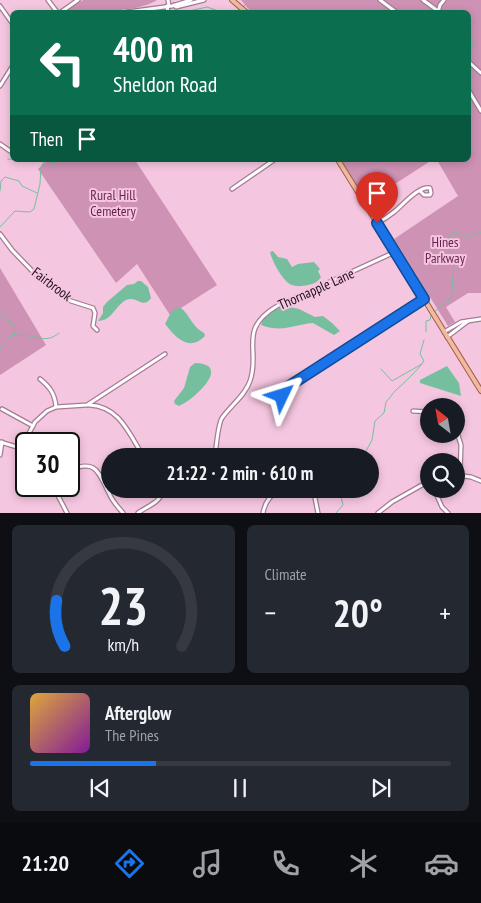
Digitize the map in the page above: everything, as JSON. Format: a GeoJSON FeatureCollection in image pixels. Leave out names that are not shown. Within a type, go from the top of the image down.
{"type":"FeatureCollection","features":[{"type":"Feature","properties":{"kind":"main road"},"geometry":{"type":"LineString","coordinates":[[232,0],[239,5]]}},
{"type":"Feature","properties":{"kind":"main road"},"geometry":{"type":"LineString","coordinates":[[339,162],[481,391]]}},
{"type":"Feature","properties":{"kind":"street"},"geometry":{"type":"LineString","coordinates":[[64,10],[78,0]]}},
{"type":"Feature","properties":{"kind":"street"},"geometry":{"type":"LineString","coordinates":[[168,0],[171,10]]}},
{"type":"Feature","properties":{"kind":"street"},"geometry":{"type":"LineString","coordinates":[[169,10],[170,6],[176,3],[191,0]]}},
{"type":"Feature","properties":{"kind":"street"},"geometry":{"type":"LineString","coordinates":[[141,10],[170,6],[176,7],[204,0]]}},
{"type":"Feature","properties":{"kind":"street"},"geometry":{"type":"LineString","coordinates":[[380,0],[393,10]]}},
{"type":"Feature","properties":{"kind":"street"},"geometry":{"type":"LineString","coordinates":[[423,0],[436,10]]}},
{"type":"Feature","properties":{"kind":"street"},"geometry":{"type":"LineString","coordinates":[[0,6],[10,20]]}},
{"type":"Feature","properties":{"kind":"street"},"geometry":{"type":"LineString","coordinates":[[471,64],[481,73]]}},
{"type":"Feature","properties":{"kind":"street"},"geometry":{"type":"LineString","coordinates":[[0,85],[9,72]]}},
{"type":"Feature","properties":{"kind":"street"},"geometry":{"type":"LineString","coordinates":[[471,94],[481,111]]}},
{"type":"Feature","properties":{"kind":"street"},"geometry":{"type":"LineString","coordinates":[[0,144],[10,150]]}},
{"type":"Feature","properties":{"kind":"street"},"geometry":{"type":"LineString","coordinates":[[232,189],[271,162]]}},
{"type":"Feature","properties":{"kind":"street"},"geometry":{"type":"LineString","coordinates":[[377,223],[392,214],[420,191]]}},
{"type":"Feature","properties":{"kind":"street","name":"Fairbrook"},"geometry":{"type":"LineString","coordinates":[[0,234],[12,250],[37,276],[49,282],[68,300],[93,308],[95,314],[93,326],[96,330]]}},
{"type":"Feature","properties":{"kind":"street","name":"Thornapple Lane"},"geometry":{"type":"LineString","coordinates":[[216,448],[221,420],[246,389],[250,381],[252,372],[252,337],[256,326],[263,317],[277,306],[395,252]]}},
{"type":"Feature","properties":{"kind":"street"},"geometry":{"type":"LineString","coordinates":[[282,396],[286,388],[424,299]]}},
{"type":"Feature","properties":{"kind":"street"},"geometry":{"type":"LineString","coordinates":[[444,332],[461,322],[481,319]]}},
{"type":"Feature","properties":{"kind":"street"},"geometry":{"type":"LineString","coordinates":[[447,337],[468,321]]}},
{"type":"Feature","properties":{"kind":"street"},"geometry":{"type":"LineString","coordinates":[[87,405],[165,354]]}},
{"type":"Feature","properties":{"kind":"street"},"geometry":{"type":"LineString","coordinates":[[40,379],[49,386],[55,399],[56,407]]}},
{"type":"Feature","properties":{"kind":"street"},"geometry":{"type":"LineString","coordinates":[[30,432],[43,414],[56,407],[87,405],[101,407],[116,415],[138,448]]}},
{"type":"Feature","properties":{"kind":"street"},"geometry":{"type":"LineString","coordinates":[[2,409],[33,426]]}},
{"type":"Feature","properties":{"kind":"street"},"geometry":{"type":"LineString","coordinates":[[413,412],[420,412]]}},
{"type":"Feature","properties":{"kind":"street"},"geometry":{"type":"LineString","coordinates":[[0,455],[1,442],[15,446]]}},
{"type":"Feature","properties":{"kind":"street"},"geometry":{"type":"LineString","coordinates":[[80,467],[90,466],[97,470],[102,476],[110,496],[123,513]]}},
{"type":"Feature","properties":{"kind":"street"},"geometry":{"type":"LineString","coordinates":[[465,478],[481,481]]}},
{"type":"Feature","properties":{"kind":"street"},"geometry":{"type":"LineString","coordinates":[[378,513],[392,502],[420,486]]}},
{"type":"Feature","properties":{"kind":"street"},"geometry":{"type":"LineString","coordinates":[[59,497],[67,513]]}},
{"type":"Feature","properties":{"kind":"street"},"geometry":{"type":"LineString","coordinates":[[138,513],[161,498]]}},
{"type":"Feature","properties":{"kind":"street"},"geometry":{"type":"LineString","coordinates":[[263,513],[269,498]]}},
{"type":"Feature","properties":{"kind":"street"},"geometry":{"type":"LineString","coordinates":[[315,498],[318,513]]}},
{"type":"Feature","properties":{"kind":"street"},"geometry":{"type":"LineString","coordinates":[[438,498],[442,507],[448,513]]}},
{"type":"Feature","properties":{"kind":"green space"},"geometry":{"type":"Polygon","coordinates":[[[83,0],[157,0],[149,4],[126,9],[67,10],[83,0]]]}},
{"type":"Feature","properties":{"kind":"green space","name":"Hines Parkway"},"geometry":{"type":"Polygon","coordinates":[[[241,0],[481,0],[481,293],[468,293],[446,307],[455,322],[448,326],[394,239],[458,196],[438,162],[471,162],[471,10],[249,10],[241,0]]]}},
{"type":"Feature","properties":{"kind":"green space","name":"Rural Hill Cemetery"},"geometry":{"type":"Polygon","coordinates":[[[46,162],[136,162],[217,285],[170,315],[137,264],[116,283],[38,169],[46,162]]]}},
{"type":"Feature","properties":{"kind":"green space"},"geometry":{"type":"Polygon","coordinates":[[[341,162],[429,162],[367,202],[341,162]]]}},
{"type":"Feature","properties":{"kind":"green space"},"geometry":{"type":"Polygon","coordinates":[[[0,268],[46,345],[0,375],[0,268]]]}},
{"type":"Feature","properties":{"kind":"shaded area"},"geometry":{"type":"Polygon","coordinates":[[[273,251],[278,257],[287,259],[292,267],[298,264],[314,262],[320,269],[318,271],[321,277],[312,284],[292,285],[285,280],[275,266],[270,252],[273,251]]]}},
{"type":"Feature","properties":{"kind":"shaded area"},"geometry":{"type":"Polygon","coordinates":[[[141,281],[148,287],[151,298],[148,301],[142,303],[133,299],[126,300],[107,319],[98,321],[107,302],[127,285],[141,281]]]}},
{"type":"Feature","properties":{"kind":"shaded area"},"geometry":{"type":"Polygon","coordinates":[[[285,306],[299,309],[315,317],[323,316],[340,331],[334,335],[313,323],[282,328],[261,325],[270,313],[285,306]]]}},
{"type":"Feature","properties":{"kind":"shaded area"},"geometry":{"type":"Polygon","coordinates":[[[179,307],[196,327],[204,333],[205,336],[199,341],[188,343],[183,341],[165,324],[171,312],[179,307]]]}},
{"type":"Feature","properties":{"kind":"shaded area"},"geometry":{"type":"Polygon","coordinates":[[[195,363],[206,365],[211,369],[211,375],[201,390],[179,406],[174,401],[184,388],[190,367],[195,363]]]}},
{"type":"Feature","properties":{"kind":"shaded area"},"geometry":{"type":"Polygon","coordinates":[[[447,366],[459,383],[461,396],[420,383],[420,380],[447,366]]]}},
{"type":"Feature","properties":{"kind":"waterway"},"geometry":{"type":"LineString","coordinates":[[243,7],[250,0]]}},
{"type":"Feature","properties":{"kind":"waterway"},"geometry":{"type":"LineString","coordinates":[[194,10],[207,7],[215,10]]}},
{"type":"Feature","properties":{"kind":"waterway"},"geometry":{"type":"LineString","coordinates":[[471,38],[473,42],[471,49]]}},
{"type":"Feature","properties":{"kind":"waterway"},"geometry":{"type":"LineString","coordinates":[[0,227],[15,211],[30,212],[34,209],[40,184],[41,167],[44,162]]}},
{"type":"Feature","properties":{"kind":"waterway"},"geometry":{"type":"LineString","coordinates":[[50,162],[55,162]]}},
{"type":"Feature","properties":{"kind":"waterway"},"geometry":{"type":"LineString","coordinates":[[0,191],[1,181],[5,177],[19,181],[22,186],[37,193]]}},
{"type":"Feature","properties":{"kind":"waterway"},"geometry":{"type":"LineString","coordinates":[[434,312],[449,300],[454,293],[452,285],[454,268],[447,242],[452,233],[455,232],[468,238],[481,232]]}},
{"type":"Feature","properties":{"kind":"waterway"},"geometry":{"type":"LineString","coordinates":[[0,314],[13,324],[16,330],[0,349]]}},
{"type":"Feature","properties":{"kind":"waterway"},"geometry":{"type":"LineString","coordinates":[[426,332],[426,321],[430,320],[431,315]]}},
{"type":"Feature","properties":{"kind":"waterway"},"geometry":{"type":"LineString","coordinates":[[13,334],[44,339],[51,338],[59,333]]}},
{"type":"Feature","properties":{"kind":"waterway"},"geometry":{"type":"LineString","coordinates":[[368,448],[372,440],[375,421],[384,413],[386,402],[424,361],[420,354],[424,340]]}},
{"type":"Feature","properties":{"kind":"waterway"},"geometry":{"type":"LineString","coordinates":[[381,369],[392,381],[422,364]]}},
{"type":"Feature","properties":{"kind":"waterway"},"geometry":{"type":"LineString","coordinates":[[336,513],[343,505],[341,498]]}},
{"type":"Feature","properties":{"kind":"route"},"geometry":{"type":"LineString","coordinates":[[282,396],[286,388],[424,299],[377,223]]}}]}
